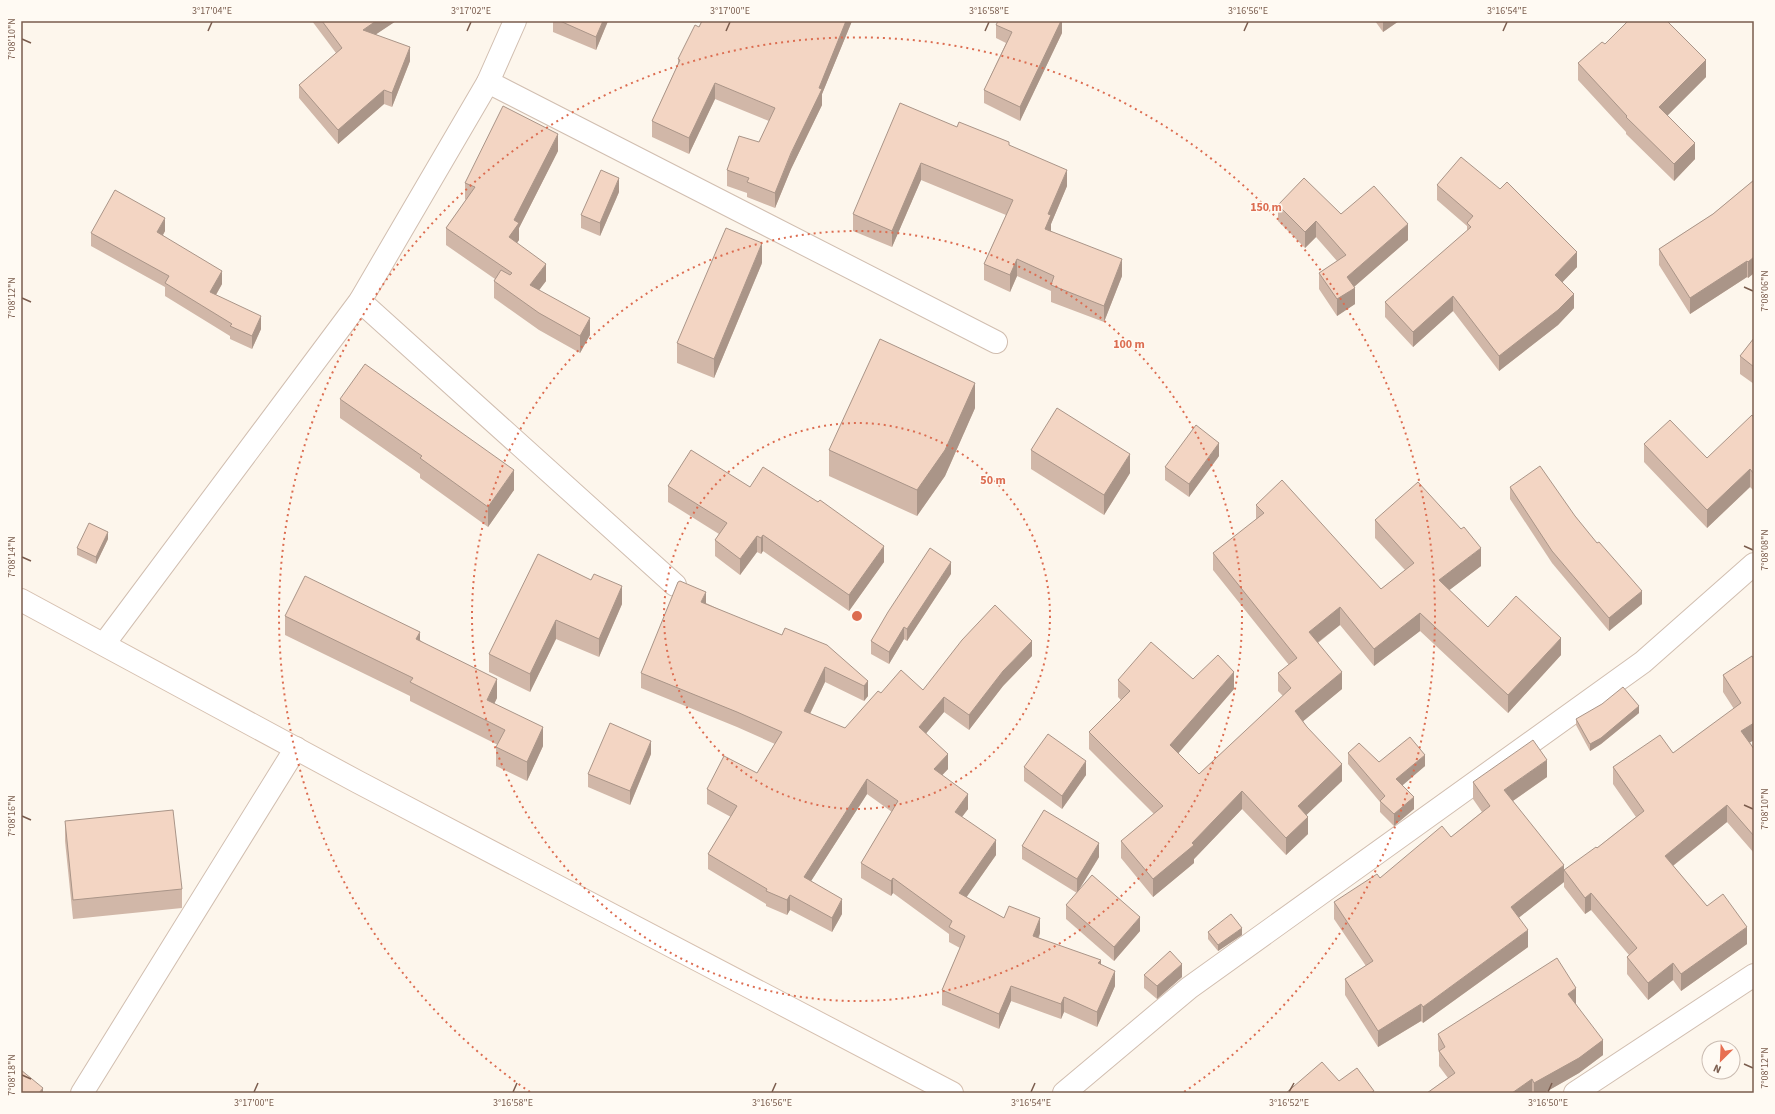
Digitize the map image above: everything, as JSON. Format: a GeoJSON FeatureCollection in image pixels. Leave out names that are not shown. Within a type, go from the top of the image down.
{"type":"FeatureCollection","features":[{"type":"Feature","properties":{"kind":"street"},"geometry":{"type":"LineString","coordinates":[[104,644],[360,301],[488,82],[515,21]]}},
{"type":"Feature","properties":{"kind":"street"},"geometry":{"type":"LineString","coordinates":[[488,82],[996,342]]}},
{"type":"Feature","properties":{"kind":"street"},"geometry":{"type":"LineString","coordinates":[[360,301],[675,585]]}},
{"type":"Feature","properties":{"kind":"street"},"geometry":{"type":"LineString","coordinates":[[1064,1093],[1189,988],[1643,662],[1754,564]]}},
{"type":"Feature","properties":{"kind":"street"},"geometry":{"type":"LineString","coordinates":[[21,600],[358,782],[952,1093]]}},
{"type":"Feature","properties":{"kind":"street"},"geometry":{"type":"LineString","coordinates":[[82,1093],[296,748]]}},
{"type":"Feature","properties":{"kind":"street"},"geometry":{"type":"LineString","coordinates":[[1575,1093],[1754,975]]}},
{"type":"Feature","properties":{"kind":"building"},"geometry":{"type":"Polygon","coordinates":[[[322,21],[376,21],[363,30],[410,47],[392,93],[384,90],[338,130],[299,85],[342,48],[322,21]]]}},
{"type":"Feature","properties":{"kind":"building"},"geometry":{"type":"Polygon","coordinates":[[[560,21],[603,21],[596,37],[560,21]]]}},
{"type":"Feature","properties":{"kind":"building"},"geometry":{"type":"Polygon","coordinates":[[[702,21],[846,21],[819,88],[822,89],[791,153],[775,193],[747,182],[749,178],[727,170],[739,136],[759,142],[775,108],[715,83],[689,138],[652,121],[680,60],[678,59],[695,25],[699,27],[702,21]]]}},
{"type":"Feature","properties":{"kind":"building"},"geometry":{"type":"Polygon","coordinates":[[[998,21],[1061,21],[1020,107],[984,90],[1012,32],[996,25],[998,21]]]}},
{"type":"Feature","properties":{"kind":"building"},"geometry":{"type":"Polygon","coordinates":[[[1628,21],[1667,21],[1706,60],[1659,107],[1695,143],[1674,164],[1626,117],[1627,116],[1578,63],[1602,42],[1605,44],[1628,21]]]}},
{"type":"Feature","properties":{"kind":"building"},"geometry":{"type":"Polygon","coordinates":[[[900,103],[957,127],[959,122],[1009,142],[1009,145],[1067,170],[1048,214],[1051,215],[1045,229],[1122,259],[1104,306],[1051,285],[1054,276],[1017,259],[1010,275],[984,264],[1013,200],[921,163],[892,231],[853,214],[900,103]]]}},
{"type":"Feature","properties":{"kind":"building"},"geometry":{"type":"Polygon","coordinates":[[[503,106],[558,134],[514,220],[519,223],[509,237],[546,264],[530,285],[590,318],[580,336],[539,313],[494,281],[501,270],[510,275],[512,273],[446,228],[475,187],[465,183],[503,106]]]}},
{"type":"Feature","properties":{"kind":"building"},"geometry":{"type":"Polygon","coordinates":[[[1461,157],[1500,189],[1507,182],[1577,252],[1555,275],[1574,294],[1558,310],[1499,356],[1453,296],[1413,332],[1385,302],[1471,227],[1467,223],[1473,216],[1437,185],[1461,157]]]}},
{"type":"Feature","properties":{"kind":"building"},"geometry":{"type":"Polygon","coordinates":[[[601,170],[619,178],[600,223],[581,215],[601,170]]]}},
{"type":"Feature","properties":{"kind":"building"},"geometry":{"type":"Polygon","coordinates":[[[1304,178],[1341,214],[1374,186],[1408,224],[1347,277],[1355,288],[1337,299],[1319,273],[1346,255],[1316,221],[1305,232],[1278,205],[1304,178]]]}},
{"type":"Feature","properties":{"kind":"building"},"geometry":{"type":"Polygon","coordinates":[[[1754,180],[1754,257],[1690,298],[1659,249],[1713,214],[1754,180]]]}},
{"type":"Feature","properties":{"kind":"building"},"geometry":{"type":"Polygon","coordinates":[[[115,190],[165,218],[157,232],[222,271],[210,292],[261,316],[252,336],[230,326],[232,324],[165,283],[169,276],[91,233],[115,190]]]}},
{"type":"Feature","properties":{"kind":"building"},"geometry":{"type":"Polygon","coordinates":[[[726,228],[762,243],[714,359],[677,343],[726,228]]]}},
{"type":"Feature","properties":{"kind":"building"},"geometry":{"type":"Polygon","coordinates":[[[1754,338],[1754,367],[1740,356],[1754,338]]]}},
{"type":"Feature","properties":{"kind":"building"},"geometry":{"type":"Polygon","coordinates":[[[880,339],[975,383],[945,450],[917,490],[829,450],[880,339]]]}},
{"type":"Feature","properties":{"kind":"building"},"geometry":{"type":"Polygon","coordinates":[[[365,364],[514,470],[488,507],[420,458],[422,456],[340,399],[365,364]]]}},
{"type":"Feature","properties":{"kind":"building"},"geometry":{"type":"Polygon","coordinates":[[[1057,408],[1130,454],[1104,495],[1031,450],[1057,408]]]}},
{"type":"Feature","properties":{"kind":"building"},"geometry":{"type":"Polygon","coordinates":[[[1752,415],[1754,418],[1754,474],[1750,469],[1707,510],[1644,444],[1670,420],[1707,458],[1752,415]]]}},
{"type":"Feature","properties":{"kind":"building"},"geometry":{"type":"Polygon","coordinates":[[[1196,425],[1219,443],[1189,484],[1165,467],[1196,425]]]}},
{"type":"Feature","properties":{"kind":"building"},"geometry":{"type":"Polygon","coordinates":[[[691,450],[750,487],[763,467],[818,502],[820,500],[884,546],[849,595],[763,535],[761,538],[757,536],[740,559],[715,540],[727,523],[668,486],[691,450]]]}},
{"type":"Feature","properties":{"kind":"building"},"geometry":{"type":"Polygon","coordinates":[[[1540,466],[1575,516],[1597,543],[1599,542],[1642,591],[1609,618],[1552,551],[1510,487],[1540,466]]]}},
{"type":"Feature","properties":{"kind":"building"},"geometry":{"type":"Polygon","coordinates":[[[1282,480],[1381,589],[1414,563],[1375,520],[1418,482],[1461,529],[1464,527],[1481,548],[1439,580],[1488,627],[1516,596],[1561,638],[1508,695],[1420,613],[1374,649],[1340,607],[1309,632],[1342,672],[1295,711],[1307,727],[1342,764],[1298,806],[1308,817],[1286,838],[1242,791],[1192,843],[1194,845],[1153,879],[1121,841],[1163,806],[1089,732],[1130,691],[1118,680],[1151,642],[1193,679],[1218,655],[1234,672],[1170,745],[1199,774],[1291,688],[1278,673],[1297,658],[1213,553],[1264,513],[1256,505],[1282,480]]]}},
{"type":"Feature","properties":{"kind":"building"},"geometry":{"type":"Polygon","coordinates":[[[89,523],[108,532],[96,557],[77,548],[89,523]]]}},
{"type":"Feature","properties":{"kind":"building"},"geometry":{"type":"Polygon","coordinates":[[[930,548],[951,562],[907,629],[904,627],[889,652],[871,641],[930,548]]]}},
{"type":"Feature","properties":{"kind":"building"},"geometry":{"type":"Polygon","coordinates":[[[538,554],[591,580],[594,574],[622,586],[599,639],[556,620],[530,674],[489,654],[538,554]]]}},
{"type":"Feature","properties":{"kind":"building"},"geometry":{"type":"Polygon","coordinates":[[[305,576],[420,632],[416,639],[497,679],[487,700],[543,727],[527,762],[496,747],[505,730],[410,682],[413,678],[285,616],[305,576]]]}},
{"type":"Feature","properties":{"kind":"building"},"geometry":{"type":"Polygon","coordinates":[[[680,581],[706,592],[701,602],[782,635],[785,628],[827,645],[868,681],[864,686],[825,667],[804,711],[845,728],[878,691],[881,693],[901,670],[923,690],[962,640],[995,605],[1032,641],[1003,671],[969,715],[944,697],[919,727],[948,754],[934,769],[968,794],[955,812],[996,840],[959,893],[1004,918],[1009,906],[1040,918],[1033,936],[1101,960],[1098,963],[1115,971],[1097,1012],[1064,997],[1061,1004],[1011,986],[999,1014],[942,990],[965,936],[949,927],[952,921],[893,878],[891,881],[861,863],[898,801],[867,779],[804,877],[842,899],[832,918],[790,895],[787,900],[766,891],[767,889],[708,854],[737,806],[707,789],[724,756],[757,773],[782,732],[641,673],[678,582],[680,581]]]}},
{"type":"Feature","properties":{"kind":"building"},"geometry":{"type":"Polygon","coordinates":[[[1752,656],[1754,659],[1754,723],[1741,731],[1754,749],[1754,836],[1727,805],[1665,856],[1707,906],[1723,894],[1747,927],[1681,974],[1673,963],[1648,983],[1627,957],[1637,948],[1591,893],[1585,898],[1564,870],[1596,847],[1597,848],[1644,811],[1613,767],[1660,735],[1673,753],[1741,703],[1723,675],[1752,656]]]}},
{"type":"Feature","properties":{"kind":"building"},"geometry":{"type":"Polygon","coordinates":[[[1623,687],[1639,706],[1601,738],[1590,744],[1576,719],[1602,704],[1623,687]]]}},
{"type":"Feature","properties":{"kind":"building"},"geometry":{"type":"Polygon","coordinates":[[[610,723],[651,741],[630,791],[588,774],[610,723]]]}},
{"type":"Feature","properties":{"kind":"building"},"geometry":{"type":"Polygon","coordinates":[[[1048,734],[1086,761],[1062,796],[1024,767],[1048,734]]]}},
{"type":"Feature","properties":{"kind":"building"},"geometry":{"type":"Polygon","coordinates":[[[1410,737],[1425,755],[1396,779],[1414,797],[1394,814],[1380,801],[1385,796],[1348,753],[1359,743],[1379,762],[1410,737]]]}},
{"type":"Feature","properties":{"kind":"building"},"geometry":{"type":"Polygon","coordinates":[[[1533,740],[1547,760],[1504,790],[1564,865],[1511,907],[1528,930],[1423,1007],[1421,1004],[1378,1031],[1345,979],[1373,961],[1334,902],[1377,874],[1380,878],[1442,826],[1451,837],[1490,806],[1473,782],[1533,740]]]}},
{"type":"Feature","properties":{"kind":"building"},"geometry":{"type":"Polygon","coordinates":[[[173,810],[182,889],[73,900],[65,821],[173,810]]]}},
{"type":"Feature","properties":{"kind":"building"},"geometry":{"type":"Polygon","coordinates":[[[1044,810],[1099,843],[1077,879],[1022,846],[1044,810]]]}},
{"type":"Feature","properties":{"kind":"building"},"geometry":{"type":"Polygon","coordinates":[[[1092,875],[1140,917],[1114,947],[1066,905],[1092,875]]]}},
{"type":"Feature","properties":{"kind":"building"},"geometry":{"type":"Polygon","coordinates":[[[1231,914],[1242,928],[1218,945],[1208,932],[1231,914]]]}},
{"type":"Feature","properties":{"kind":"building"},"geometry":{"type":"Polygon","coordinates":[[[1170,951],[1182,964],[1157,986],[1144,975],[1170,951]]]}},
{"type":"Feature","properties":{"kind":"building"},"geometry":{"type":"Polygon","coordinates":[[[1557,958],[1576,988],[1568,994],[1603,1040],[1579,1058],[1534,1083],[1532,1079],[1512,1093],[1427,1093],[1455,1073],[1439,1051],[1445,1047],[1438,1034],[1557,958]]]}},
{"type":"Feature","properties":{"kind":"building"},"geometry":{"type":"Polygon","coordinates":[[[1322,1062],[1339,1081],[1357,1068],[1374,1091],[1371,1093],[1286,1093],[1322,1062]]]}},
{"type":"Feature","properties":{"kind":"building"},"geometry":{"type":"Polygon","coordinates":[[[21,1070],[43,1088],[39,1093],[21,1093],[21,1070]]]}}]}
